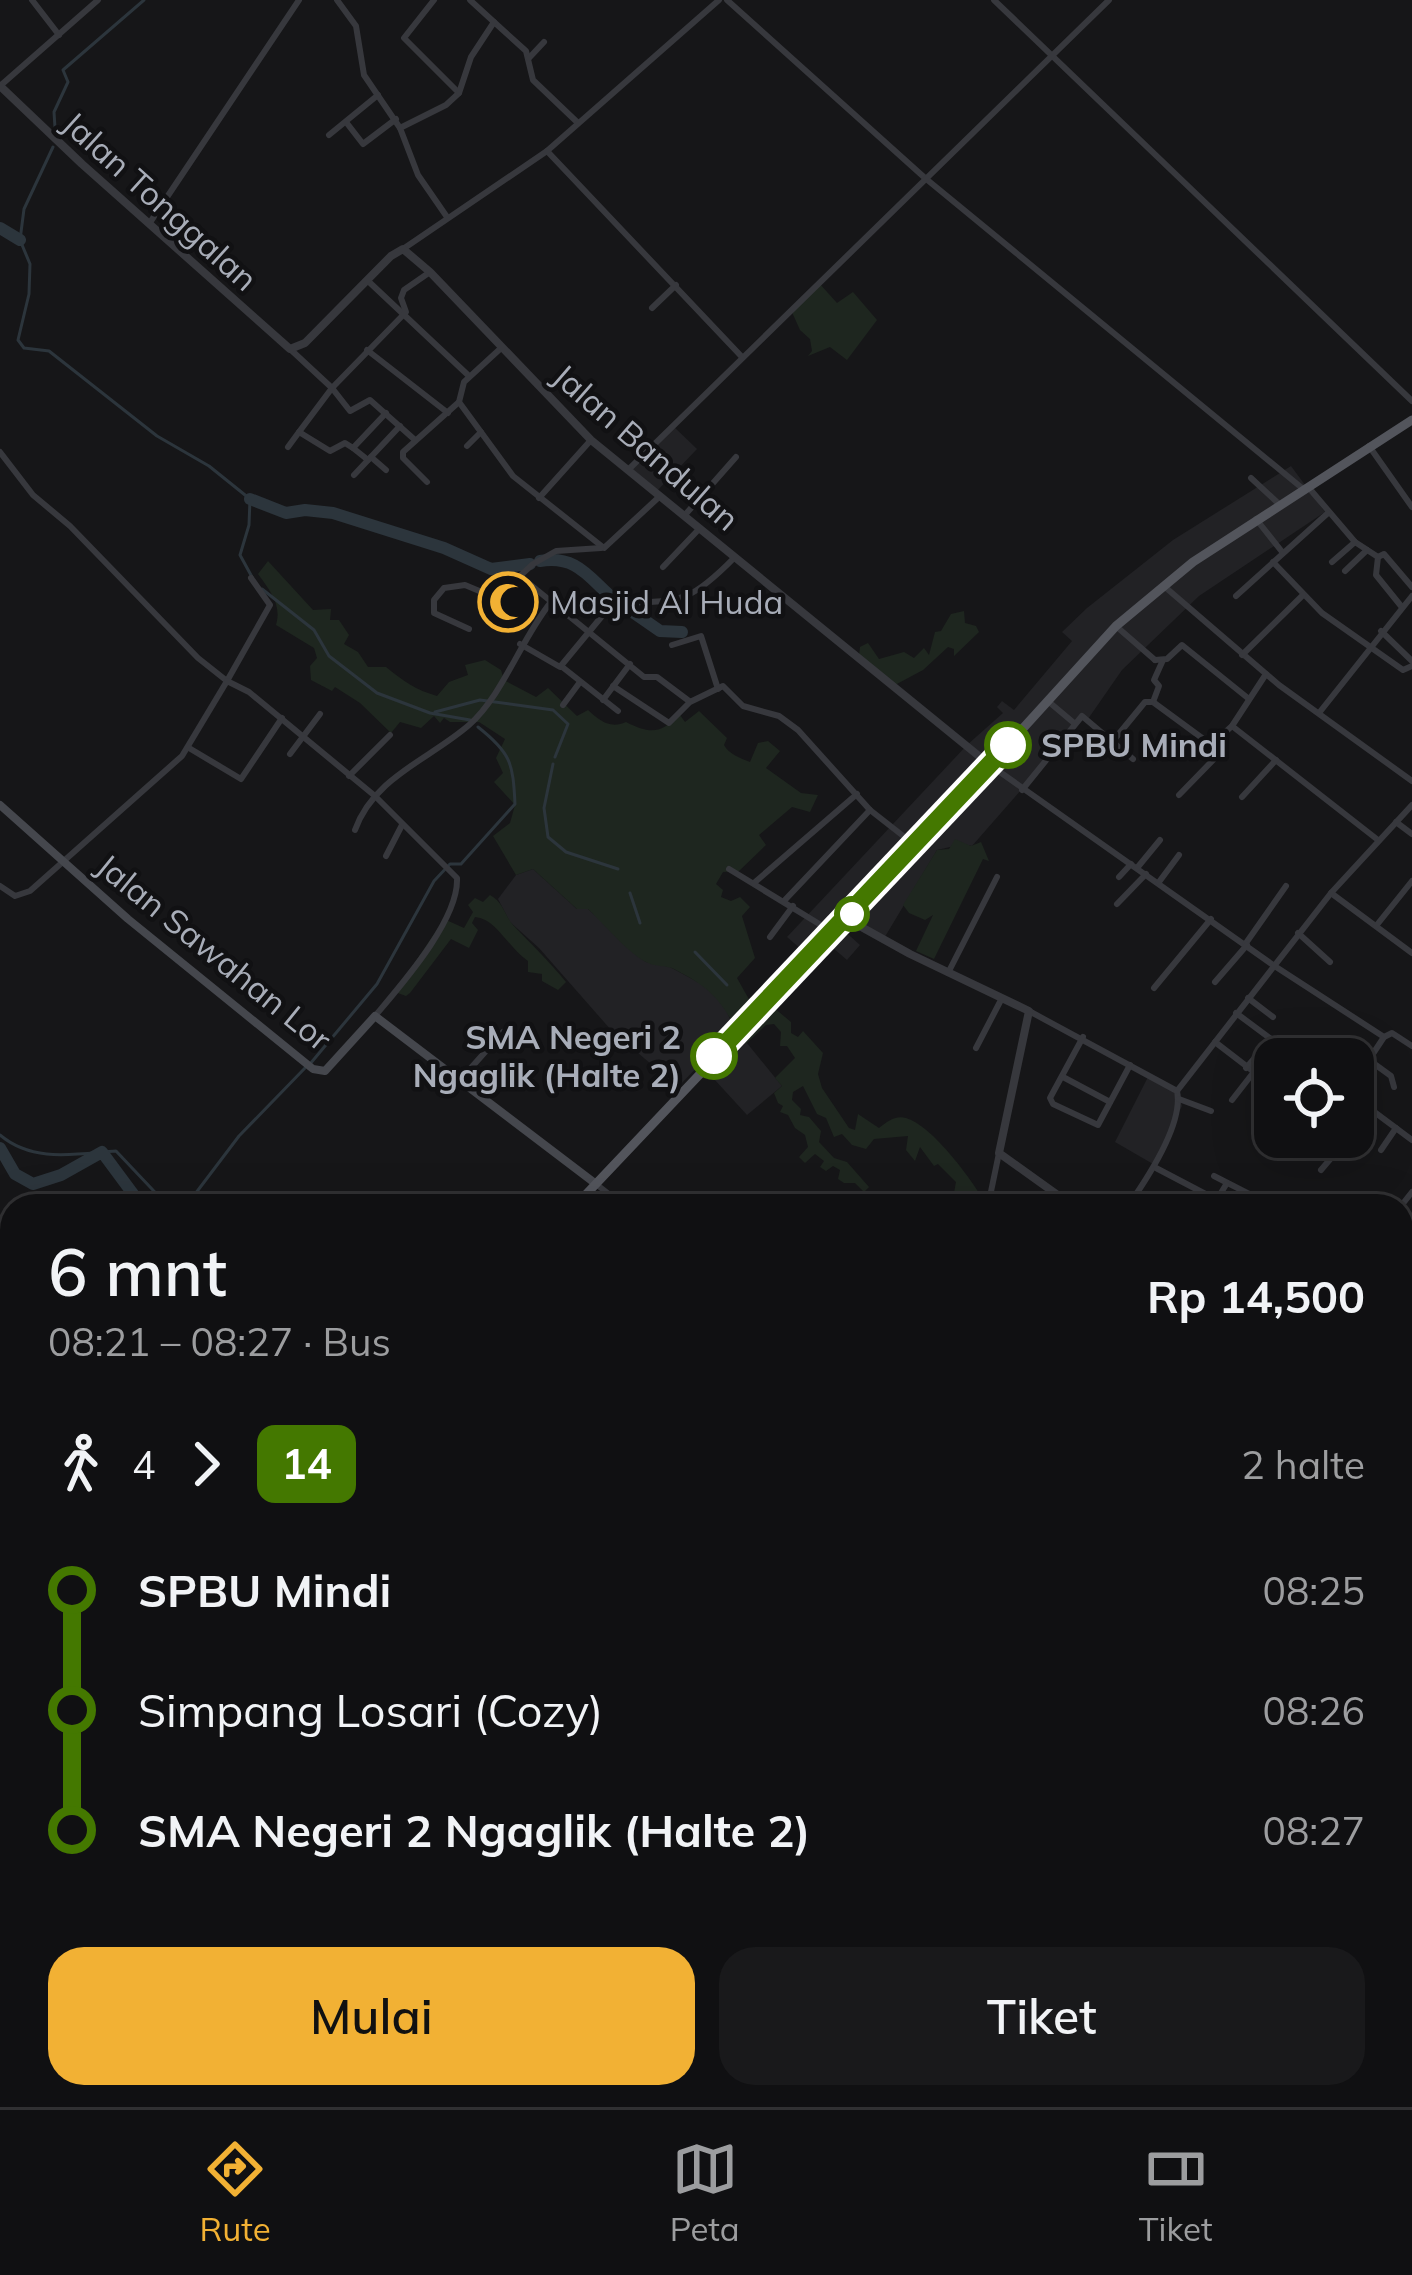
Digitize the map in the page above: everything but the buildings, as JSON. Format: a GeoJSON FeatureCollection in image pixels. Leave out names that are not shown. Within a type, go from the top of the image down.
{"type":"FeatureCollection","features":[{"type":"Feature","properties":{"kind":"main road"},"geometry":{"type":"LineString","coordinates":[[586,1194],[1116,626],[1163,584],[1256,519],[1412,420]]}},
{"type":"Feature","properties":{"kind":"main road","name":"Jalan Sawahan Lor"},"geometry":{"type":"LineString","coordinates":[[0,805],[318,1072],[325,1071],[375,1016],[596,1184]]}},
{"type":"Feature","properties":{"kind":"street"},"geometry":{"type":"LineString","coordinates":[[32,0],[59,35]]}},
{"type":"Feature","properties":{"kind":"street"},"geometry":{"type":"LineString","coordinates":[[0,86],[98,0]]}},
{"type":"Feature","properties":{"kind":"street"},"geometry":{"type":"LineString","coordinates":[[149,224],[299,0]]}},
{"type":"Feature","properties":{"kind":"street"},"geometry":{"type":"LineString","coordinates":[[337,0],[356,26],[364,75],[398,124],[418,175],[448,217]]}},
{"type":"Feature","properties":{"kind":"street"},"geometry":{"type":"LineString","coordinates":[[434,0],[404,38],[459,94]]}},
{"type":"Feature","properties":{"kind":"street"},"geometry":{"type":"LineString","coordinates":[[415,440],[369,400],[352,412],[290,350],[305,343],[403,249],[547,152],[723,0],[925,178],[1304,486],[1355,542],[1378,557]]}},
{"type":"Feature","properties":{"kind":"street"},"geometry":{"type":"LineString","coordinates":[[994,0],[1412,401]]}},
{"type":"Feature","properties":{"kind":"street"},"geometry":{"type":"LineString","coordinates":[[628,470],[1109,0]]}},
{"type":"Feature","properties":{"kind":"street"},"geometry":{"type":"LineString","coordinates":[[474,1],[519,42],[529,58],[533,80],[577,122]]}},
{"type":"Feature","properties":{"kind":"street"},"geometry":{"type":"LineString","coordinates":[[346,122],[363,144],[459,94],[471,57],[494,22]]}},
{"type":"Feature","properties":{"kind":"street"},"geometry":{"type":"LineString","coordinates":[[529,58],[544,41]]}},
{"type":"Feature","properties":{"kind":"street","name":"Jalan Tonggalan"},"geometry":{"type":"LineString","coordinates":[[0,86],[290,350]]}},
{"type":"Feature","properties":{"kind":"street"},"geometry":{"type":"LineString","coordinates":[[329,136],[378,95]]}},
{"type":"Feature","properties":{"kind":"street"},"geometry":{"type":"LineString","coordinates":[[547,152],[742,357]]}},
{"type":"Feature","properties":{"kind":"street","name":"Jalan Bandulan"},"geometry":{"type":"LineString","coordinates":[[403,249],[591,440],[990,765]]}},
{"type":"Feature","properties":{"kind":"street"},"geometry":{"type":"LineString","coordinates":[[288,447],[332,388],[404,314],[401,295],[430,272]]}},
{"type":"Feature","properties":{"kind":"street"},"geometry":{"type":"LineString","coordinates":[[367,280],[469,377]]}},
{"type":"Feature","properties":{"kind":"street"},"geometry":{"type":"LineString","coordinates":[[652,308],[676,285]]}},
{"type":"Feature","properties":{"kind":"street"},"geometry":{"type":"LineString","coordinates":[[500,349],[469,377],[460,389],[459,402],[513,476],[604,548]]}},
{"type":"Feature","properties":{"kind":"street"},"geometry":{"type":"LineString","coordinates":[[368,350],[448,412]]}},
{"type":"Feature","properties":{"kind":"street"},"geometry":{"type":"LineString","coordinates":[[427,482],[403,458],[403,452],[459,402]]}},
{"type":"Feature","properties":{"kind":"street"},"geometry":{"type":"LineString","coordinates":[[353,448],[386,413]]}},
{"type":"Feature","properties":{"kind":"street"},"geometry":{"type":"LineString","coordinates":[[354,476],[400,426]]}},
{"type":"Feature","properties":{"kind":"street"},"geometry":{"type":"LineString","coordinates":[[467,446],[481,431]]}},
{"type":"Feature","properties":{"kind":"street"},"geometry":{"type":"LineString","coordinates":[[299,433],[330,451],[345,442],[386,470]]}},
{"type":"Feature","properties":{"kind":"street"},"geometry":{"type":"LineString","coordinates":[[539,497],[591,440]]}},
{"type":"Feature","properties":{"kind":"street"},"geometry":{"type":"LineString","coordinates":[[1369,446],[1412,507]]}},
{"type":"Feature","properties":{"kind":"street"},"geometry":{"type":"LineString","coordinates":[[0,452],[33,495],[70,526],[198,658],[249,692],[376,796],[454,873],[457,889],[428,947],[375,1016]]}},
{"type":"Feature","properties":{"kind":"street"},"geometry":{"type":"LineString","coordinates":[[684,516],[736,457]]}},
{"type":"Feature","properties":{"kind":"street"},"geometry":{"type":"LineString","coordinates":[[1251,478],[1279,504]]}},
{"type":"Feature","properties":{"kind":"street"},"geometry":{"type":"LineString","coordinates":[[496,598],[533,564],[566,547],[604,548],[659,496]]}},
{"type":"Feature","properties":{"kind":"street"},"geometry":{"type":"LineString","coordinates":[[1236,596],[1328,513]]}},
{"type":"Feature","properties":{"kind":"street"},"geometry":{"type":"LineString","coordinates":[[1256,519],[1283,553]]}},
{"type":"Feature","properties":{"kind":"street"},"geometry":{"type":"LineString","coordinates":[[663,566],[700,528]]}},
{"type":"Feature","properties":{"kind":"street"},"geometry":{"type":"LineString","coordinates":[[1332,562],[1355,542]]}},
{"type":"Feature","properties":{"kind":"street"},"geometry":{"type":"LineString","coordinates":[[1345,571],[1367,550]]}},
{"type":"Feature","properties":{"kind":"street"},"geometry":{"type":"LineString","coordinates":[[1378,557],[1384,554],[1412,586]]}},
{"type":"Feature","properties":{"kind":"street"},"geometry":{"type":"LineString","coordinates":[[560,667],[614,603],[674,603],[736,556]]}},
{"type":"Feature","properties":{"kind":"street"},"geometry":{"type":"LineString","coordinates":[[1378,557],[1376,575],[1402,606]]}},
{"type":"Feature","properties":{"kind":"street"},"geometry":{"type":"LineString","coordinates":[[1273,562],[1322,613],[1403,670],[1412,664],[1382,631]]}},
{"type":"Feature","properties":{"kind":"street"},"geometry":{"type":"LineString","coordinates":[[521,577],[646,678],[657,676],[690,702]]}},
{"type":"Feature","properties":{"kind":"street"},"geometry":{"type":"LineString","coordinates":[[0,886],[12,895],[26,894],[188,748],[270,604],[250,578]]}},
{"type":"Feature","properties":{"kind":"street"},"geometry":{"type":"LineString","coordinates":[[469,629],[434,613],[434,600],[444,588],[465,584],[496,598],[512,615]]}},
{"type":"Feature","properties":{"kind":"street"},"geometry":{"type":"LineString","coordinates":[[1163,584],[1266,674],[1412,781]]}},
{"type":"Feature","properties":{"kind":"street"},"geometry":{"type":"LineString","coordinates":[[1242,655],[1303,595]]}},
{"type":"Feature","properties":{"kind":"street"},"geometry":{"type":"LineString","coordinates":[[1318,713],[1412,596]]}},
{"type":"Feature","properties":{"kind":"street"},"geometry":{"type":"LineString","coordinates":[[355,830],[376,796],[416,759],[468,726],[486,706],[520,644],[551,602]]}},
{"type":"Feature","properties":{"kind":"street"},"geometry":{"type":"LineString","coordinates":[[1116,626],[1159,660]]}},
{"type":"Feature","properties":{"kind":"street"},"geometry":{"type":"LineString","coordinates":[[673,645],[701,635],[720,687],[743,706],[779,716],[798,730],[870,810],[916,845]]}},
{"type":"Feature","properties":{"kind":"street"},"geometry":{"type":"LineString","coordinates":[[520,644],[618,711]]}},
{"type":"Feature","properties":{"kind":"street"},"geometry":{"type":"LineString","coordinates":[[1159,660],[1182,645],[1249,699]]}},
{"type":"Feature","properties":{"kind":"street"},"geometry":{"type":"LineString","coordinates":[[1153,702],[1159,686],[1154,680],[1166,648]]}},
{"type":"Feature","properties":{"kind":"street"},"geometry":{"type":"LineString","coordinates":[[603,700],[630,664]]}},
{"type":"Feature","properties":{"kind":"street"},"geometry":{"type":"LineString","coordinates":[[1211,745],[1232,726],[1266,674]]}},
{"type":"Feature","properties":{"kind":"street"},"geometry":{"type":"LineString","coordinates":[[563,705],[580,682]]}},
{"type":"Feature","properties":{"kind":"street"},"geometry":{"type":"LineString","coordinates":[[613,686],[669,723],[690,702],[720,687]]}},
{"type":"Feature","properties":{"kind":"street"},"geometry":{"type":"LineString","coordinates":[[1048,701],[1074,723]]}},
{"type":"Feature","properties":{"kind":"street"},"geometry":{"type":"LineString","coordinates":[[1113,741],[1145,702],[1153,702],[1217,749],[1216,757],[1179,795]]}},
{"type":"Feature","properties":{"kind":"street"},"geometry":{"type":"LineString","coordinates":[[290,754],[320,714]]}},
{"type":"Feature","properties":{"kind":"street"},"geometry":{"type":"LineString","coordinates":[[1022,790],[1074,723],[1085,716],[1133,759]]}},
{"type":"Feature","properties":{"kind":"street"},"geometry":{"type":"LineString","coordinates":[[188,748],[239,779],[282,718]]}},
{"type":"Feature","properties":{"kind":"street"},"geometry":{"type":"LineString","coordinates":[[1232,726],[1378,840]]}},
{"type":"Feature","properties":{"kind":"street"},"geometry":{"type":"LineString","coordinates":[[349,776],[390,735]]}},
{"type":"Feature","properties":{"kind":"street"},"geometry":{"type":"LineString","coordinates":[[1242,797],[1276,760]]}},
{"type":"Feature","properties":{"kind":"street"},"geometry":{"type":"LineString","coordinates":[[990,765],[1273,965],[1384,1037]]}},
{"type":"Feature","properties":{"kind":"street"},"geometry":{"type":"LineString","coordinates":[[754,883],[857,794]]}},
{"type":"Feature","properties":{"kind":"street"},"geometry":{"type":"LineString","coordinates":[[1136,1194],[1155,1167],[1178,1095],[1215,1042],[1331,893],[1412,805]]}},
{"type":"Feature","properties":{"kind":"street"},"geometry":{"type":"LineString","coordinates":[[784,901],[870,810]]}},
{"type":"Feature","properties":{"kind":"street"},"geometry":{"type":"LineString","coordinates":[[1396,822],[1412,834]]}},
{"type":"Feature","properties":{"kind":"street"},"geometry":{"type":"LineString","coordinates":[[386,856],[402,825]]}},
{"type":"Feature","properties":{"kind":"street"},"geometry":{"type":"LineString","coordinates":[[1119,877],[1160,840]]}},
{"type":"Feature","properties":{"kind":"street"},"geometry":{"type":"LineString","coordinates":[[1159,882],[1180,855]]}},
{"type":"Feature","properties":{"kind":"street"},"geometry":{"type":"LineString","coordinates":[[729,869],[834,933]]}},
{"type":"Feature","properties":{"kind":"street"},"geometry":{"type":"LineString","coordinates":[[1117,904],[1146,874]]}},
{"type":"Feature","properties":{"kind":"street"},"geometry":{"type":"LineString","coordinates":[[948,973],[997,877]]}},
{"type":"Feature","properties":{"kind":"street"},"geometry":{"type":"LineString","coordinates":[[1376,926],[1412,880]]}},
{"type":"Feature","properties":{"kind":"street"},"geometry":{"type":"LineString","coordinates":[[1215,982],[1286,886]]}},
{"type":"Feature","properties":{"kind":"street"},"geometry":{"type":"LineString","coordinates":[[1331,893],[1412,953]]}},
{"type":"Feature","properties":{"kind":"street"},"geometry":{"type":"LineString","coordinates":[[770,938],[793,906]]}},
{"type":"Feature","properties":{"kind":"street"},"geometry":{"type":"LineString","coordinates":[[847,919],[1083,1037],[1210,1111]]}},
{"type":"Feature","properties":{"kind":"street"},"geometry":{"type":"LineString","coordinates":[[1154,988],[1211,919]]}},
{"type":"Feature","properties":{"kind":"street"},"geometry":{"type":"LineString","coordinates":[[1298,933],[1330,962]]}},
{"type":"Feature","properties":{"kind":"street"},"geometry":{"type":"LineString","coordinates":[[976,1048],[1002,998]]}},
{"type":"Feature","properties":{"kind":"street"},"geometry":{"type":"LineString","coordinates":[[1248,998],[1273,1017]]}},
{"type":"Feature","properties":{"kind":"street"},"geometry":{"type":"LineString","coordinates":[[990,1194],[1028,1010]]}},
{"type":"Feature","properties":{"kind":"street"},"geometry":{"type":"LineString","coordinates":[[1236,1013],[1268,1038]]}},
{"type":"Feature","properties":{"kind":"street"},"geometry":{"type":"LineString","coordinates":[[461,1079],[503,1031]]}},
{"type":"Feature","properties":{"kind":"street"},"geometry":{"type":"LineString","coordinates":[[1374,1053],[1384,1037],[1393,1034],[1412,1046]]}},
{"type":"Feature","properties":{"kind":"street"},"geometry":{"type":"LineString","coordinates":[[1083,1037],[1051,1098],[1053,1105],[1098,1125],[1130,1065]]}},
{"type":"Feature","properties":{"kind":"street"},"geometry":{"type":"LineString","coordinates":[[1215,1042],[1254,1074]]}},
{"type":"Feature","properties":{"kind":"street"},"geometry":{"type":"LineString","coordinates":[[1374,1063],[1391,1076],[1394,1087]]}},
{"type":"Feature","properties":{"kind":"street"},"geometry":{"type":"LineString","coordinates":[[1232,1100],[1254,1064]]}},
{"type":"Feature","properties":{"kind":"street"},"geometry":{"type":"LineString","coordinates":[[1063,1077],[1110,1102]]}},
{"type":"Feature","properties":{"kind":"street"},"geometry":{"type":"LineString","coordinates":[[1374,1111],[1412,1140]]}},
{"type":"Feature","properties":{"kind":"street"},"geometry":{"type":"LineString","coordinates":[[1381,1150],[1396,1127]]}},
{"type":"Feature","properties":{"kind":"street"},"geometry":{"type":"LineString","coordinates":[[999,1153],[1056,1194]]}},
{"type":"Feature","properties":{"kind":"street"},"geometry":{"type":"LineString","coordinates":[[1321,1170],[1331,1158]]}},
{"type":"Feature","properties":{"kind":"street"},"geometry":{"type":"LineString","coordinates":[[1155,1167],[1200,1194]]}},
{"type":"Feature","properties":{"kind":"street"},"geometry":{"type":"LineString","coordinates":[[1214,1176],[1249,1194]]}},
{"type":"Feature","properties":{"kind":"street"},"geometry":{"type":"LineString","coordinates":[[1220,1194],[1227,1183]]}},
{"type":"Feature","properties":{"kind":"street","name":"Jalan Sawahan Lor"},"geometry":{"type":"LineString","coordinates":[[596,1184],[609,1194]]}},
{"type":"Feature","properties":{"kind":"shaded area"},"geometry":{"type":"Polygon","coordinates":[[[819,283],[837,303],[853,292],[877,320],[847,360],[830,347],[808,356],[810,339],[791,310],[819,283]]]}},
{"type":"Feature","properties":{"kind":"shaded area"},"geometry":{"type":"Polygon","coordinates":[[[673,426],[697,449],[655,493],[628,470],[673,426]]]}},
{"type":"Feature","properties":{"kind":"shaded area"},"geometry":{"type":"Polygon","coordinates":[[[1291,466],[1325,512],[1199,596],[1122,670],[1088,719],[972,846],[937,850],[883,940],[847,919],[840,927],[860,945],[847,960],[826,942],[810,957],[787,937],[967,745],[1003,713],[997,707],[1002,701],[1014,710],[1072,641],[1062,632],[1087,608],[1173,540],[1291,466]]]}},
{"type":"Feature","properties":{"kind":"shaded area"},"geometry":{"type":"Polygon","coordinates":[[[268,561],[313,610],[331,609],[330,620],[339,620],[349,635],[344,644],[358,652],[368,667],[386,667],[429,694],[437,696],[449,682],[468,675],[465,665],[485,660],[501,670],[504,680],[536,697],[548,688],[577,716],[588,710],[610,724],[626,722],[654,730],[680,715],[685,722],[699,711],[727,738],[724,745],[729,751],[739,757],[750,762],[758,743],[768,741],[780,751],[766,768],[801,793],[818,795],[810,812],[792,807],[759,835],[766,845],[739,871],[723,872],[716,884],[723,890],[721,897],[731,901],[740,897],[750,907],[742,916],[755,958],[737,978],[755,1010],[767,1002],[791,1022],[791,1033],[798,1037],[803,1031],[823,1053],[818,1074],[822,1088],[849,1128],[855,1130],[858,1114],[879,1128],[898,1117],[917,1123],[952,1156],[980,1194],[954,1194],[956,1182],[938,1164],[934,1166],[920,1147],[915,1161],[906,1150],[908,1136],[874,1139],[866,1149],[852,1145],[842,1134],[834,1137],[803,1086],[793,1092],[792,1100],[801,1109],[800,1115],[809,1117],[821,1131],[819,1142],[834,1158],[847,1162],[869,1187],[864,1192],[855,1183],[844,1183],[838,1179],[840,1170],[833,1166],[826,1171],[820,1167],[824,1161],[815,1154],[805,1163],[799,1157],[808,1147],[805,1135],[780,1112],[783,1106],[774,1093],[782,1086],[775,1078],[795,1058],[787,1046],[780,1046],[781,1032],[774,1024],[766,1025],[746,1044],[718,1000],[701,985],[674,969],[639,958],[588,909],[577,909],[533,869],[516,875],[493,836],[510,823],[515,805],[494,782],[503,773],[496,758],[505,739],[479,722],[444,718],[440,723],[434,716],[421,728],[400,722],[391,733],[360,703],[335,687],[332,691],[311,680],[310,666],[317,658],[314,648],[276,625],[276,604],[258,574],[268,561]]]}},
{"type":"Feature","properties":{"kind":"shaded area"},"geometry":{"type":"Polygon","coordinates":[[[964,611],[965,623],[979,632],[954,656],[954,649],[948,647],[923,670],[895,685],[859,656],[860,647],[868,643],[879,659],[904,652],[914,658],[924,648],[929,655],[935,632],[941,631],[951,614],[964,611]]]}},
{"type":"Feature","properties":{"kind":"shaded area"},"geometry":{"type":"Polygon","coordinates":[[[955,839],[971,846],[981,842],[989,861],[983,859],[934,959],[916,951],[933,915],[925,920],[903,905],[937,850],[949,849],[955,839]]]}},
{"type":"Feature","properties":{"kind":"shaded area"},"geometry":{"type":"Polygon","coordinates":[[[533,869],[577,909],[588,909],[646,962],[670,967],[723,1002],[734,1029],[678,1087],[611,1030],[510,922],[498,899],[516,875],[533,869]]]}},
{"type":"Feature","properties":{"kind":"shaded area"},"geometry":{"type":"Polygon","coordinates":[[[490,895],[566,982],[558,990],[542,981],[542,974],[528,972],[528,961],[490,923],[475,917],[472,923],[478,930],[469,948],[451,939],[410,993],[395,992],[444,919],[464,928],[473,912],[468,905],[490,895]]]}},
{"type":"Feature","properties":{"kind":"shaded area"},"geometry":{"type":"Polygon","coordinates":[[[738,1032],[782,1086],[747,1115],[703,1067],[738,1032]]]}},
{"type":"Feature","properties":{"kind":"shaded area"},"geometry":{"type":"Polygon","coordinates":[[[1149,1075],[1179,1096],[1182,1106],[1153,1164],[1115,1142],[1149,1075]]]}},
{"type":"Feature","properties":{"kind":"waterway"},"geometry":{"type":"LineString","coordinates":[[55,128],[54,112],[68,82],[63,70],[144,0]]}},
{"type":"Feature","properties":{"kind":"waterway"},"geometry":{"type":"LineString","coordinates":[[53,147],[24,209],[20,240],[30,264],[29,294],[18,340],[24,348],[49,351],[157,436],[209,466],[250,499],[240,555],[252,577]]}},
{"type":"Feature","properties":{"kind":"waterway"},"geometry":{"type":"LineString","coordinates":[[0,228],[20,240]]}},
{"type":"Feature","properties":{"kind":"waterway"},"geometry":{"type":"LineString","coordinates":[[250,499],[286,513],[333,513],[444,548],[491,569],[530,564]]}},
{"type":"Feature","properties":{"kind":"waterway"},"geometry":{"type":"LineString","coordinates":[[540,561],[574,565],[616,601]]}},
{"type":"Feature","properties":{"kind":"waterway"},"geometry":{"type":"LineString","coordinates":[[262,589],[314,630],[329,656],[377,693],[430,713],[470,720]]}},
{"type":"Feature","properties":{"kind":"waterway"},"geometry":{"type":"LineString","coordinates":[[624,606],[660,631],[682,632]]}},
{"type":"Feature","properties":{"kind":"waterway"},"geometry":{"type":"LineString","coordinates":[[435,712],[480,700],[553,710],[568,724],[555,757]]}},
{"type":"Feature","properties":{"kind":"waterway"},"geometry":{"type":"LineString","coordinates":[[310,1064],[377,984],[434,881],[450,864],[461,864],[515,804],[508,760],[478,727]]}},
{"type":"Feature","properties":{"kind":"waterway"},"geometry":{"type":"LineString","coordinates":[[553,764],[544,808],[548,837],[566,852],[618,869]]}},
{"type":"Feature","properties":{"kind":"waterway"},"geometry":{"type":"LineString","coordinates":[[630,893],[640,923]]}},
{"type":"Feature","properties":{"kind":"waterway"},"geometry":{"type":"LineString","coordinates":[[695,952],[727,985]]}},
{"type":"Feature","properties":{"kind":"waterway"},"geometry":{"type":"LineString","coordinates":[[195,1194],[239,1136],[305,1068]]}},
{"type":"Feature","properties":{"kind":"waterway"},"geometry":{"type":"LineString","coordinates":[[0,1135],[40,1153],[116,1151],[157,1194]]}},
{"type":"Feature","properties":{"kind":"waterway"},"geometry":{"type":"LineString","coordinates":[[0,1148],[15,1174],[33,1184],[61,1175],[102,1152],[133,1194]]}},
{"type":"Feature","properties":{"kind":"bus line","name":"14"},"geometry":{"type":"LineString","coordinates":[[714,1056],[1008,745]]}},
{"type":"Feature","properties":{"kind":"place","name":"Masjid Al Huda"},"geometry":{"type":"Point","coordinates":[508,602]}},
{"type":"Feature","properties":{"kind":"place","name":"SPBU Mindi"},"geometry":{"type":"Point","coordinates":[1008,745]}},
{"type":"Feature","properties":{"kind":"place","name":"SMA Negeri 2 Ngaglik (Halte 2)"},"geometry":{"type":"Point","coordinates":[714,1056]}}]}
